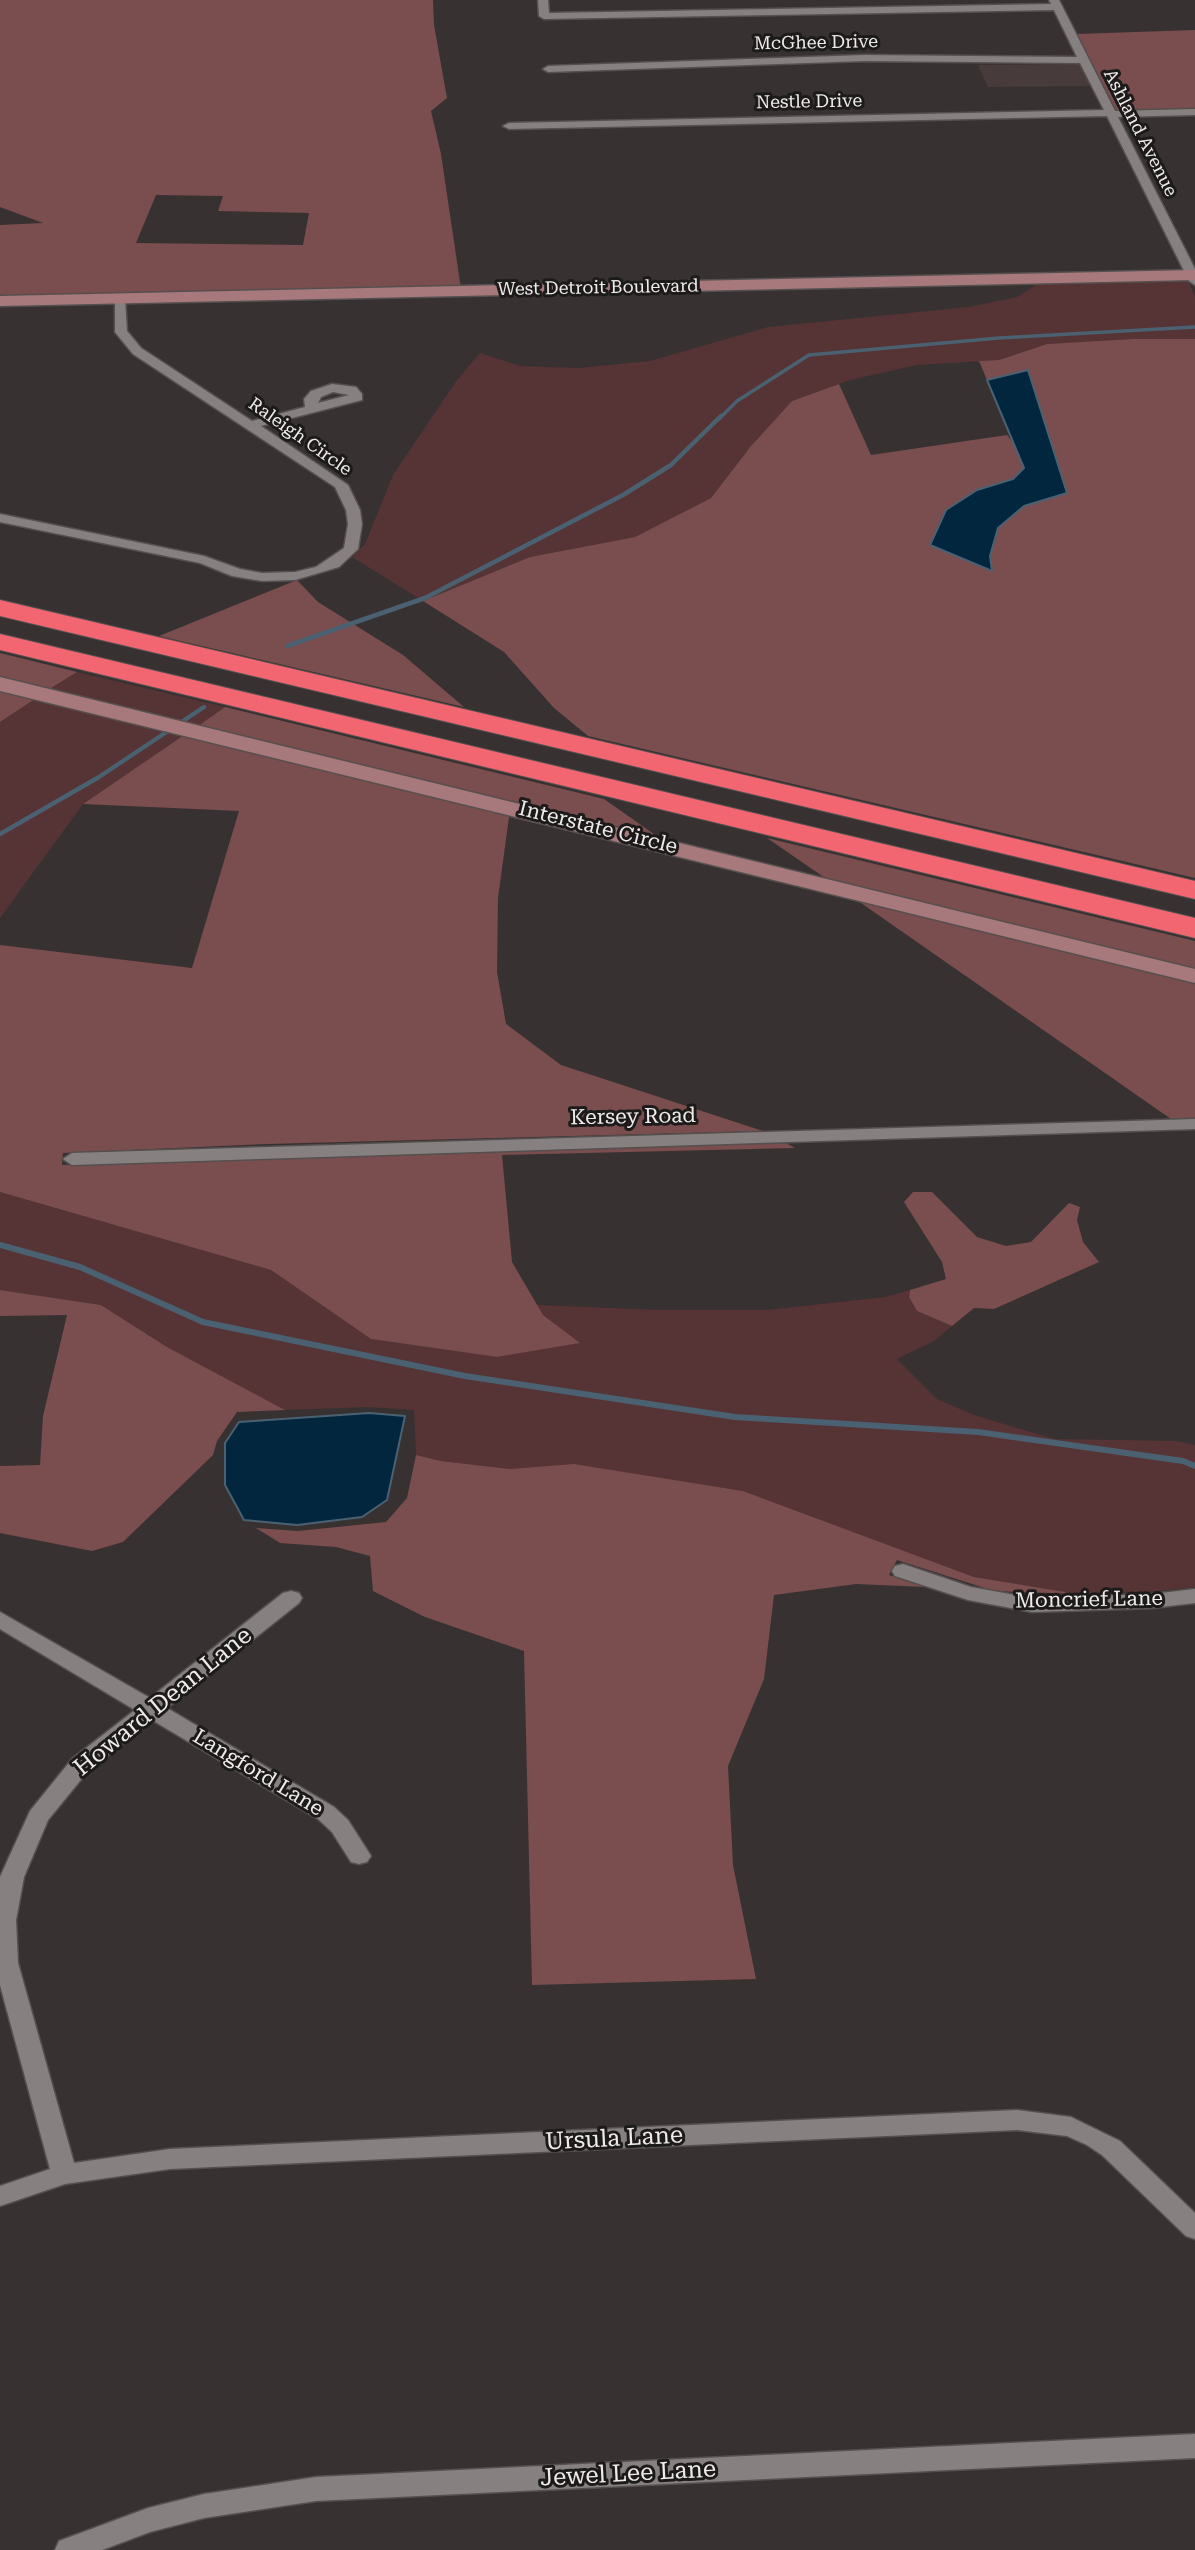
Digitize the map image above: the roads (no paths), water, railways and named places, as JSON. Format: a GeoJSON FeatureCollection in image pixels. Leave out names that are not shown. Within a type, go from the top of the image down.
{"type":"FeatureCollection","features":[{"type":"Feature","properties":{"kind":"highway"},"geometry":{"type":"LineString","coordinates":[[0,608],[1195,890]]}},
{"type":"Feature","properties":{"kind":"highway"},"geometry":{"type":"LineString","coordinates":[[0,642],[1195,928]]}},
{"type":"Feature","properties":{"kind":"street"},"geometry":{"type":"LineString","coordinates":[[543,0],[544,16],[1056,3]]}},
{"type":"Feature","properties":{"kind":"street","name":"Ashland Avenue"},"geometry":{"type":"LineString","coordinates":[[1056,3],[1194,277]]}},
{"type":"Feature","properties":{"kind":"street","name":"McGhee Drive"},"geometry":{"type":"LineString","coordinates":[[548,69],[850,59],[1084,60]]}},
{"type":"Feature","properties":{"kind":"street","name":"Nestle Drive"},"geometry":{"type":"LineString","coordinates":[[509,126],[1195,112]]}},
{"type":"Feature","properties":{"kind":"street","name":"West Detroit Boulevard"},"geometry":{"type":"LineString","coordinates":[[0,301],[1194,277]]}},
{"type":"Feature","properties":{"kind":"street","name":"Raleigh Circle"},"geometry":{"type":"LineString","coordinates":[[0,518],[204,560],[249,575],[295,576],[334,564],[345,556],[354,541],[353,510],[347,493],[331,478],[128,342],[118,322],[119,299]]}},
{"type":"Feature","properties":{"kind":"street"},"geometry":{"type":"LineString","coordinates":[[250,425],[312,409]]}},
{"type":"Feature","properties":{"kind":"street","name":"Interstate Circle"},"geometry":{"type":"LineString","coordinates":[[0,684],[1195,976]]}},
{"type":"Feature","properties":{"kind":"street","name":"Kersey Road"},"geometry":{"type":"LineString","coordinates":[[72,1159],[1195,1124]]}},
{"type":"Feature","properties":{"kind":"street","name":"Moncrief Lane"},"geometry":{"type":"LineString","coordinates":[[903,1571],[977,1595],[1032,1605],[1152,1601],[1195,1596]]}},
{"type":"Feature","properties":{"kind":"street","name":"Howard Dean Lane"},"geometry":{"type":"LineString","coordinates":[[64,2174],[6,1963],[4,1936],[7,1898],[29,1837],[50,1799],[80,1765],[291,1598]]}},
{"type":"Feature","properties":{"kind":"street","name":"Langford Lane"},"geometry":{"type":"LineString","coordinates":[[0,1619],[326,1813],[340,1826],[359,1856]]}},
{"type":"Feature","properties":{"kind":"street","name":"Ursula Lane"},"geometry":{"type":"LineString","coordinates":[[0,2196],[64,2174],[170,2159],[1030,2120],[1071,2127],[1097,2138],[1195,2228]]}},
{"type":"Feature","properties":{"kind":"street","name":"Jewel Lee Lane"},"geometry":{"type":"LineString","coordinates":[[69,2550],[148,2521],[204,2506],[316,2489],[1195,2446]]}},
{"type":"Feature","properties":{"kind":"water"},"geometry":{"type":"Polygon","coordinates":[[[1028,370],[1067,493],[1024,506],[998,528],[990,556],[992,571],[930,545],[946,510],[977,490],[1013,479],[1024,468],[987,380],[1028,370]]]}},
{"type":"Feature","properties":{"kind":"water"},"geometry":{"type":"Polygon","coordinates":[[[369,1413],[405,1416],[387,1500],[362,1517],[297,1525],[244,1520],[225,1485],[225,1443],[239,1422],[369,1413]]]}},
{"type":"Feature","properties":{"kind":"waterway"},"geometry":{"type":"LineString","coordinates":[[720,418],[737,401],[809,355],[999,338],[1195,327]]}},
{"type":"Feature","properties":{"kind":"waterway"},"geometry":{"type":"LineString","coordinates":[[287,646],[425,598],[623,495],[671,465],[721,416]]}},
{"type":"Feature","properties":{"kind":"waterway"},"geometry":{"type":"LineString","coordinates":[[0,834],[99,777],[204,707]]}},
{"type":"Feature","properties":{"kind":"waterway"},"geometry":{"type":"LineString","coordinates":[[0,1245],[80,1267],[203,1322],[465,1376],[735,1417],[978,1432],[1183,1461],[1195,1466]]}}]}
